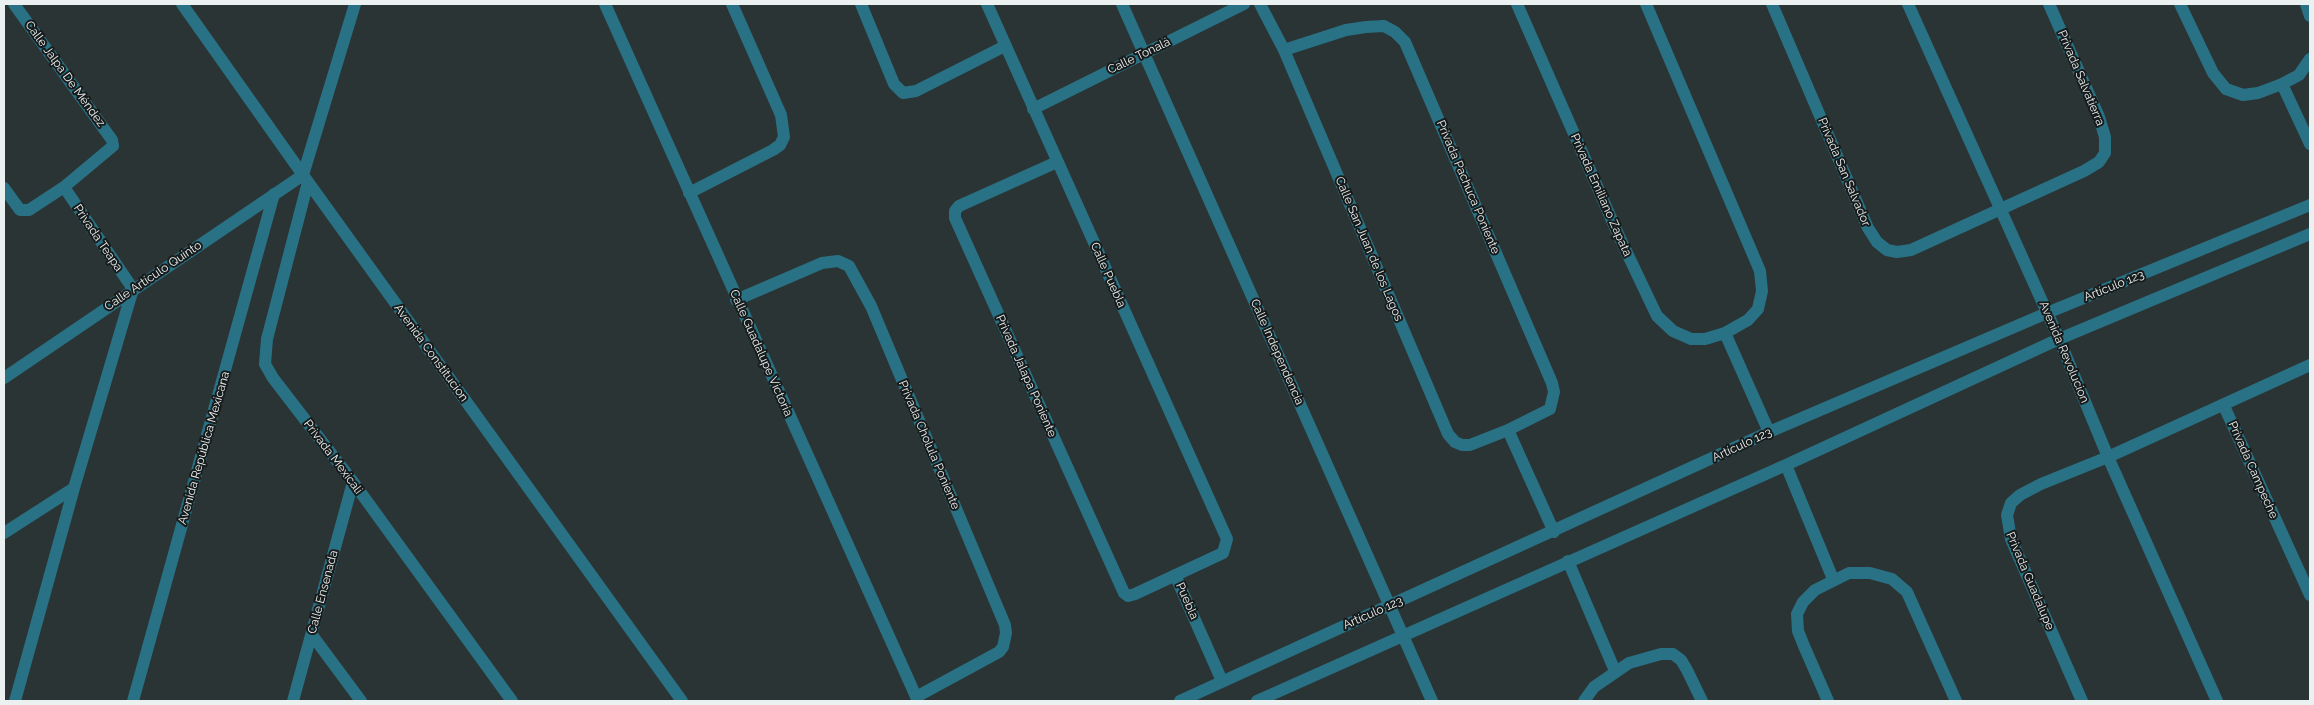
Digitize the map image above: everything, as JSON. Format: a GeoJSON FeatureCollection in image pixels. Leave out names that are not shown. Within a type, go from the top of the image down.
{"type":"FeatureCollection","features":[{"type":"Feature","properties":{"kind":"street","name":"Calle Jalpa De Méndez"},"geometry":{"type":"LineString","coordinates":[[14,4],[112,140],[113,146],[64,187]]}},
{"type":"Feature","properties":{"kind":"street","name":"Avenida Constitucion"},"geometry":{"type":"LineString","coordinates":[[182,4],[682,701]]}},
{"type":"Feature","properties":{"kind":"street"},"geometry":{"type":"LineString","coordinates":[[306,179],[355,4]]}},
{"type":"Feature","properties":{"kind":"street","name":"Calle Guadalupe Victoria"},"geometry":{"type":"LineString","coordinates":[[605,4],[736,300],[917,699]]}},
{"type":"Feature","properties":{"kind":"street"},"geometry":{"type":"LineString","coordinates":[[689,194],[773,150],[780,145],[784,137],[781,114],[732,4]]}},
{"type":"Feature","properties":{"kind":"street"},"geometry":{"type":"LineString","coordinates":[[861,4],[894,84],[903,93],[916,92],[1005,46]]}},
{"type":"Feature","properties":{"kind":"street","name":"Calle Puebla"},"geometry":{"type":"LineString","coordinates":[[987,4],[1056,162],[1227,539],[1226,547]]}},
{"type":"Feature","properties":{"kind":"street","name":"Calle Independencia"},"geometry":{"type":"LineString","coordinates":[[1122,4],[1432,701]]}},
{"type":"Feature","properties":{"kind":"street","name":"Calle Tonalá"},"geometry":{"type":"LineString","coordinates":[[1033,108],[1244,4]]}},
{"type":"Feature","properties":{"kind":"street","name":"Calle San Juan de los Lagos"},"geometry":{"type":"LineString","coordinates":[[1260,4],[1284,50],[1448,434],[1455,442],[1462,445],[1470,445],[1508,430]]}},
{"type":"Feature","properties":{"kind":"street","name":"Privada Emiliano Zapata"},"geometry":{"type":"LineString","coordinates":[[1517,4],[1618,234],[1657,316],[1673,331],[1691,339],[1705,339],[1725,333],[1748,320],[1758,309],[1762,291],[1760,271],[1646,4]]}},
{"type":"Feature","properties":{"kind":"street","name":"Privada San Salvador"},"geometry":{"type":"LineString","coordinates":[[1772,4],[1868,228],[1877,242],[1886,250],[1897,252],[1912,250],[2000,210]]}},
{"type":"Feature","properties":{"kind":"street","name":"Avenida Revolucion"},"geometry":{"type":"LineString","coordinates":[[1908,4],[2060,339],[2108,457],[2217,701]]}},
{"type":"Feature","properties":{"kind":"street","name":"Privada Salvatierra"},"geometry":{"type":"LineString","coordinates":[[2000,210],[2084,172],[2099,162],[2105,153],[2105,137],[2099,117],[2049,4]]}},
{"type":"Feature","properties":{"kind":"street"},"geometry":{"type":"LineString","coordinates":[[2180,4],[2214,73],[2226,89],[2243,95],[2258,93],[2299,75],[2310,59]]}},
{"type":"Feature","properties":{"kind":"street"},"geometry":{"type":"LineString","coordinates":[[2306,4],[2310,16]]}},
{"type":"Feature","properties":{"kind":"street","name":"Privada Pachuca Poniente"},"geometry":{"type":"LineString","coordinates":[[1284,50],[1346,30],[1366,27],[1384,26],[1395,32],[1405,42],[1552,383],[1554,392],[1550,409],[1508,430]]}},
{"type":"Feature","properties":{"kind":"street"},"geometry":{"type":"LineString","coordinates":[[2282,84],[2310,144]]}},
{"type":"Feature","properties":{"kind":"street","name":"Privada Jalapa Poniente"},"geometry":{"type":"LineString","coordinates":[[1056,162],[959,206],[955,218],[1124,593],[1128,596],[1135,594],[1175,575]]}},
{"type":"Feature","properties":{"kind":"street","name":"Calle Artículo Quinto"},"geometry":{"type":"LineString","coordinates":[[4,378],[274,194],[306,179]]}},
{"type":"Feature","properties":{"kind":"street","name":"Privada Mexicali"},"geometry":{"type":"LineString","coordinates":[[306,179],[266,338],[265,364],[272,378],[353,482],[512,701]]}},
{"type":"Feature","properties":{"kind":"street"},"geometry":{"type":"LineString","coordinates":[[4,188],[20,210],[23,211],[29,210],[64,187]]}},
{"type":"Feature","properties":{"kind":"street","name":"Privada Teapa"},"geometry":{"type":"LineString","coordinates":[[64,187],[132,289]]}},
{"type":"Feature","properties":{"kind":"street","name":"Avenida República Mexicana"},"geometry":{"type":"LineString","coordinates":[[133,701],[274,194]]}},
{"type":"Feature","properties":{"kind":"street","name":"Artículo 123"},"geometry":{"type":"LineString","coordinates":[[1180,701],[1554,532],[1769,432],[2047,313],[2310,205]]}},
{"type":"Feature","properties":{"kind":"street"},"geometry":{"type":"LineString","coordinates":[[1257,701],[1786,465],[2060,339],[2310,234]]}},
{"type":"Feature","properties":{"kind":"street","name":"Privada Cholula Poniente"},"geometry":{"type":"LineString","coordinates":[[736,300],[822,263],[838,261],[849,266],[870,306],[1005,624],[1006,633],[1003,647],[999,652],[917,699]]}},
{"type":"Feature","properties":{"kind":"street"},"geometry":{"type":"LineString","coordinates":[[15,701],[132,289]]}},
{"type":"Feature","properties":{"kind":"street"},"geometry":{"type":"LineString","coordinates":[[1725,333],[1769,432]]}},
{"type":"Feature","properties":{"kind":"street"},"geometry":{"type":"LineString","coordinates":[[2224,406],[2310,365]]}},
{"type":"Feature","properties":{"kind":"street","name":"Privada Campeche"},"geometry":{"type":"LineString","coordinates":[[2108,457],[2224,406],[2310,595]]}},
{"type":"Feature","properties":{"kind":"street"},"geometry":{"type":"LineString","coordinates":[[1508,430],[1554,532]]}},
{"type":"Feature","properties":{"kind":"street","name":"Privada Guadalupe"},"geometry":{"type":"LineString","coordinates":[[2082,701],[2011,539],[2007,515],[2011,503],[2020,495],[2041,484],[2108,457]]}},
{"type":"Feature","properties":{"kind":"street"},"geometry":{"type":"LineString","coordinates":[[1786,465],[1833,579]]}},
{"type":"Feature","properties":{"kind":"street","name":"Calle Ensenada"},"geometry":{"type":"LineString","coordinates":[[293,701],[353,482]]}},
{"type":"Feature","properties":{"kind":"street"},"geometry":{"type":"LineString","coordinates":[[4,533],[74,488]]}},
{"type":"Feature","properties":{"kind":"street","name":"Puebla"},"geometry":{"type":"LineString","coordinates":[[1222,682],[1175,575],[1223,553],[1226,547]]}},
{"type":"Feature","properties":{"kind":"street"},"geometry":{"type":"LineString","coordinates":[[1568,561],[1615,670]]}},
{"type":"Feature","properties":{"kind":"street"},"geometry":{"type":"LineString","coordinates":[[1828,701],[1801,639],[1797,614],[1802,602],[1815,590],[1833,579],[1849,573],[1870,573],[1892,579],[1907,592],[1956,701]]}},
{"type":"Feature","properties":{"kind":"street"},"geometry":{"type":"LineString","coordinates":[[312,634],[361,701]]}},
{"type":"Feature","properties":{"kind":"street"},"geometry":{"type":"LineString","coordinates":[[1584,701],[1594,687],[1615,670],[1643,658],[1673,654],[1681,660],[1702,701]]}}]}
